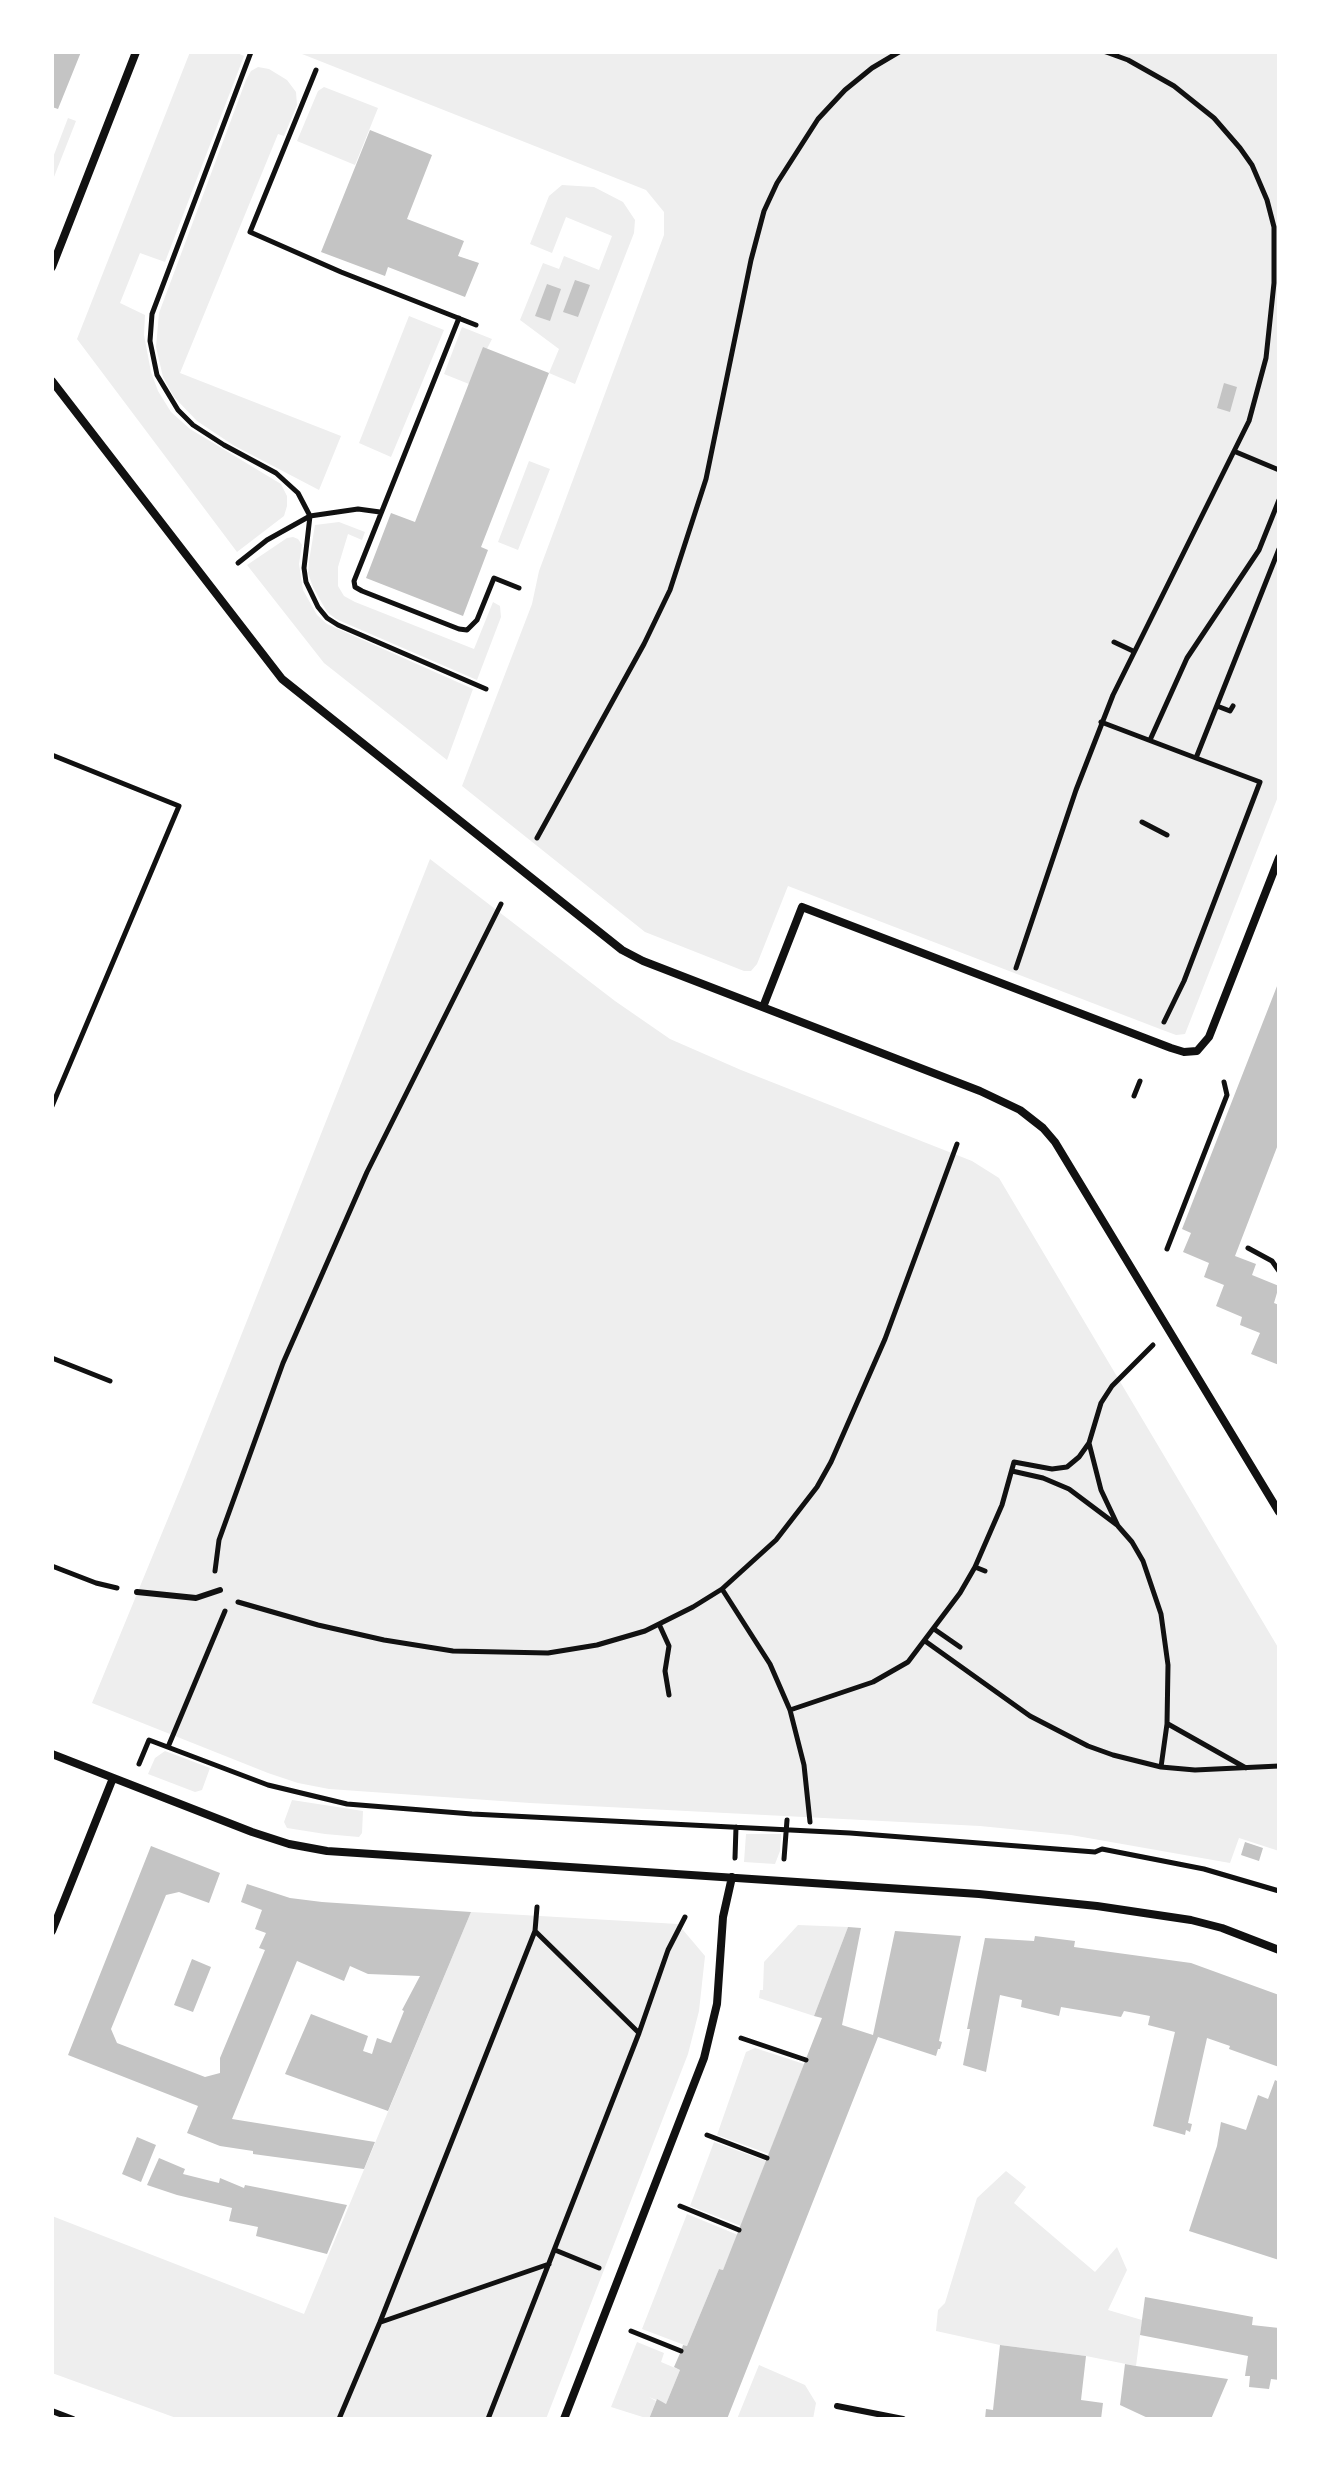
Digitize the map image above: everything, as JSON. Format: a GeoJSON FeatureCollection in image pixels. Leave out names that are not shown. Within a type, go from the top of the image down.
{"type":"FeatureCollection","features":[{"type":"Feature","properties":{"kind":"street"},"geometry":{"type":"LineString","coordinates":[[52,267],[136,52]]}},
{"type":"Feature","properties":{"kind":"street"},"geometry":{"type":"LineString","coordinates":[[52,381],[282,679],[622,950],[643,961],[980,1091],[1020,1110],[1043,1128],[1055,1142],[1279,1512]]}},
{"type":"Feature","properties":{"kind":"street"},"geometry":{"type":"LineString","coordinates":[[763,1007],[802,907],[1155,1042],[1184,1052],[1197,1051],[1209,1037],[1279,858]]}},
{"type":"Feature","properties":{"kind":"street"},"geometry":{"type":"LineString","coordinates":[[52,1754],[252,1832],[289,1844],[327,1851],[979,1894],[1097,1906],[1191,1920],[1222,1928],[1279,1950]]}},
{"type":"Feature","properties":{"kind":"street"},"geometry":{"type":"LineString","coordinates":[[52,1931],[113,1778]]}},
{"type":"Feature","properties":{"kind":"street"},"geometry":{"type":"LineString","coordinates":[[564,2419],[704,2058],[716,2012],[723,1917],[732,1877]]}},
{"type":"Feature","properties":{"kind":"lane"},"geometry":{"type":"LineString","coordinates":[[137,1592],[196,1598],[220,1590]]}},
{"type":"Feature","properties":{"kind":"lane"},"geometry":{"type":"LineString","coordinates":[[837,2406],[903,2419]]}},
{"type":"Feature","properties":{"kind":"lane"},"geometry":{"type":"LineString","coordinates":[[52,2411],[73,2419]]}},
{"type":"Feature","properties":{"kind":"path"},"geometry":{"type":"LineString","coordinates":[[251,52],[152,314],[150,341],[157,375],[178,410],[193,425],[276,473],[298,493],[310,516],[304,568],[306,582],[327,618],[486,689]]}},
{"type":"Feature","properties":{"kind":"path"},"geometry":{"type":"LineString","coordinates":[[1015,973],[1101,722],[1133,651],[1236,452],[1257,398],[1266,358],[1274,283],[1274,227],[1267,200],[1252,165],[1214,118],[1174,86],[1128,60],[1106,52]]}},
{"type":"Feature","properties":{"kind":"path"},"geometry":{"type":"LineString","coordinates":[[537,838],[644,644],[675,575],[706,479],[764,211],[777,183],[818,119],[845,90],[897,53]]}},
{"type":"Feature","properties":{"kind":"path"},"geometry":{"type":"LineString","coordinates":[[316,70],[250,232],[476,325]]}},
{"type":"Feature","properties":{"kind":"path"},"geometry":{"type":"LineString","coordinates":[[459,318],[380,512],[354,581],[355,587],[467,630],[477,620],[494,578],[519,588]]}},
{"type":"Feature","properties":{"kind":"path"},"geometry":{"type":"LineString","coordinates":[[1236,452],[1279,470]]}},
{"type":"Feature","properties":{"kind":"path"},"geometry":{"type":"LineString","coordinates":[[1150,740],[1187,658],[1259,550],[1279,500]]}},
{"type":"Feature","properties":{"kind":"path"},"geometry":{"type":"LineString","coordinates":[[238,563],[267,540],[310,516],[358,509],[380,512]]}},
{"type":"Feature","properties":{"kind":"path"},"geometry":{"type":"LineString","coordinates":[[1196,758],[1279,549]]}},
{"type":"Feature","properties":{"kind":"path"},"geometry":{"type":"LineString","coordinates":[[1114,642],[1133,651]]}},
{"type":"Feature","properties":{"kind":"path"},"geometry":{"type":"LineString","coordinates":[[1217,706],[1230,711],[1233,706]]}},
{"type":"Feature","properties":{"kind":"path"},"geometry":{"type":"LineString","coordinates":[[1101,722],[1260,782],[1184,981],[1160,1029]]}},
{"type":"Feature","properties":{"kind":"path"},"geometry":{"type":"LineString","coordinates":[[52,755],[179,806],[52,1106]]}},
{"type":"Feature","properties":{"kind":"path"},"geometry":{"type":"LineString","coordinates":[[1142,822],[1167,835]]}},
{"type":"Feature","properties":{"kind":"path"},"geometry":{"type":"LineString","coordinates":[[220,1590],[215,1579],[214,1563],[219,1540],[283,1363],[367,1172],[501,904]]}},
{"type":"Feature","properties":{"kind":"path"},"geometry":{"type":"LineString","coordinates":[[1134,1096],[1140,1081]]}},
{"type":"Feature","properties":{"kind":"path"},"geometry":{"type":"LineString","coordinates":[[1167,1249],[1227,1095],[1224,1082]]}},
{"type":"Feature","properties":{"kind":"path"},"geometry":{"type":"LineString","coordinates":[[169,1744],[230,1599],[318,1625],[453,1651],[548,1653],[597,1645],[659,1624],[722,1589],[776,1540],[817,1487],[831,1462],[885,1339],[957,1144]]}},
{"type":"Feature","properties":{"kind":"path"},"geometry":{"type":"LineString","coordinates":[[1248,1248],[1272,1261],[1279,1271]]}},
{"type":"Feature","properties":{"kind":"path"},"geometry":{"type":"LineString","coordinates":[[790,1710],[873,1682],[908,1662],[975,1567],[999,1515],[1014,1462],[1052,1469],[1067,1467],[1079,1457],[1089,1443],[1101,1403],[1112,1386],[1137,1358],[1170,1331]]}},
{"type":"Feature","properties":{"kind":"path"},"geometry":{"type":"LineString","coordinates":[[52,1358],[110,1381]]}},
{"type":"Feature","properties":{"kind":"path"},"geometry":{"type":"LineString","coordinates":[[1089,1443],[1101,1490],[1118,1526],[1143,1561],[1161,1614],[1168,1665],[1167,1724],[1161,1767]]}},
{"type":"Feature","properties":{"kind":"path"},"geometry":{"type":"LineString","coordinates":[[1012,1471],[1043,1478],[1069,1489],[1118,1526]]}},
{"type":"Feature","properties":{"kind":"path"},"geometry":{"type":"LineString","coordinates":[[52,1566],[96,1583],[137,1592]]}},
{"type":"Feature","properties":{"kind":"path"},"geometry":{"type":"LineString","coordinates":[[975,1567],[985,1571]]}},
{"type":"Feature","properties":{"kind":"path"},"geometry":{"type":"LineString","coordinates":[[722,1589],[770,1664],[790,1710],[804,1765],[810,1822]]}},
{"type":"Feature","properties":{"kind":"path"},"geometry":{"type":"LineString","coordinates":[[659,1624],[669,1646],[665,1671],[669,1695]]}},
{"type":"Feature","properties":{"kind":"path"},"geometry":{"type":"LineString","coordinates":[[934,1629],[960,1647]]}},
{"type":"Feature","properties":{"kind":"path"},"geometry":{"type":"LineString","coordinates":[[925,1641],[1005,1700],[1059,1732],[1113,1755],[1161,1767],[1247,1769],[1279,1766]]}},
{"type":"Feature","properties":{"kind":"path"},"geometry":{"type":"LineString","coordinates":[[1167,1724],[1247,1769]]}},
{"type":"Feature","properties":{"kind":"path"},"geometry":{"type":"LineString","coordinates":[[137,1769],[149,1740],[169,1744],[268,1785],[347,1804],[1095,1852],[1118,1850],[1124,1854],[1204,1869],[1279,1891]]}},
{"type":"Feature","properties":{"kind":"path"},"geometry":{"type":"LineString","coordinates":[[784,1864],[787,1820]]}},
{"type":"Feature","properties":{"kind":"path"},"geometry":{"type":"LineString","coordinates":[[339,2419],[535,1931],[537,1907]]}},
{"type":"Feature","properties":{"kind":"path"},"geometry":{"type":"LineString","coordinates":[[488,2419],[639,2033],[668,1950],[685,1917]]}},
{"type":"Feature","properties":{"kind":"path"},"geometry":{"type":"LineString","coordinates":[[535,1931],[639,2033]]}},
{"type":"Feature","properties":{"kind":"path"},"geometry":{"type":"LineString","coordinates":[[741,2038],[806,2060]]}},
{"type":"Feature","properties":{"kind":"path"},"geometry":{"type":"LineString","coordinates":[[707,2135],[767,2158]]}},
{"type":"Feature","properties":{"kind":"path"},"geometry":{"type":"LineString","coordinates":[[680,2206],[739,2230]]}},
{"type":"Feature","properties":{"kind":"path"},"geometry":{"type":"LineString","coordinates":[[555,2250],[620,2276]]}},
{"type":"Feature","properties":{"kind":"path"},"geometry":{"type":"LineString","coordinates":[[380,2322],[550,2264]]}},
{"type":"Feature","properties":{"kind":"path"},"geometry":{"type":"LineString","coordinates":[[631,2331],[681,2351]]}},
{"type":"Feature","properties":{"kind":"shaded area"},"geometry":{"type":"Polygon","coordinates":[[[190,52],[235,52],[244,56],[165,262],[140,253],[120,303],[145,315],[144,335],[151,372],[171,412],[190,429],[281,484],[287,496],[284,516],[237,552],[77,339],[190,52]]]}},
{"type":"Feature","properties":{"kind":"shaded area"},"geometry":{"type":"Polygon","coordinates":[[[297,52],[1279,52],[1279,794],[1185,1034],[1176,1035],[788,886],[757,964],[751,971],[744,971],[645,932],[462,786],[532,604],[539,571],[664,235],[664,212],[646,190],[297,52]]]}},
{"type":"Feature","properties":{"kind":"shaded area"},"geometry":{"type":"Polygon","coordinates":[[[258,67],[269,69],[287,80],[296,92],[297,105],[284,136],[278,134],[180,373],[341,436],[319,490],[233,445],[197,421],[174,397],[163,377],[156,347],[159,313],[246,80],[251,71],[258,67]]]}},
{"type":"Feature","properties":{"kind":"shaded area"},"geometry":{"type":"Polygon","coordinates":[[[324,87],[378,108],[355,165],[297,141],[318,91],[324,87]]]}},
{"type":"Feature","properties":{"kind":"shaded area"},"geometry":{"type":"Polygon","coordinates":[[[68,118],[76,121],[52,182],[52,160],[68,118]]]}},
{"type":"Feature","properties":{"kind":"shaded area"},"geometry":{"type":"Polygon","coordinates":[[[562,185],[594,187],[623,202],[635,220],[634,233],[575,384],[549,373],[559,349],[520,320],[543,263],[559,269],[564,256],[599,270],[612,236],[566,217],[552,253],[530,244],[549,196],[562,185]]]}},
{"type":"Feature","properties":{"kind":"shaded area"},"geometry":{"type":"Polygon","coordinates":[[[409,316],[444,330],[391,457],[359,443],[409,316]]]}},
{"type":"Feature","properties":{"kind":"shaded area"},"geometry":{"type":"Polygon","coordinates":[[[462,327],[492,339],[469,384],[444,374],[462,327]]]}},
{"type":"Feature","properties":{"kind":"shaded area"},"geometry":{"type":"Polygon","coordinates":[[[529,461],[550,469],[518,550],[498,542],[529,461]]]}},
{"type":"Feature","properties":{"kind":"shaded area"},"geometry":{"type":"Polygon","coordinates":[[[339,522],[365,532],[362,540],[348,534],[338,567],[338,586],[344,596],[355,602],[474,649],[493,602],[500,606],[501,617],[477,680],[336,619],[327,612],[308,573],[309,561],[315,525],[339,522]]]}},
{"type":"Feature","properties":{"kind":"shaded area"},"geometry":{"type":"Polygon","coordinates":[[[293,537],[302,545],[299,564],[303,590],[317,615],[327,624],[473,689],[447,760],[324,663],[247,565],[293,537]]]}},
{"type":"Feature","properties":{"kind":"shaded area"},"geometry":{"type":"Polygon","coordinates":[[[430,859],[615,1001],[670,1039],[972,1161],[999,1178],[1279,1649],[1279,1851],[1239,1838],[1230,1863],[1071,1835],[980,1826],[530,1803],[329,1789],[268,1773],[92,1703],[430,859]]]}},
{"type":"Feature","properties":{"kind":"shaded area"},"geometry":{"type":"Polygon","coordinates":[[[165,1751],[210,1768],[202,1790],[195,1792],[148,1774],[155,1758],[165,1751]]]}},
{"type":"Feature","properties":{"kind":"shaded area"},"geometry":{"type":"Polygon","coordinates":[[[292,1800],[363,1811],[362,1833],[359,1837],[287,1828],[284,1822],[292,1800]]]}},
{"type":"Feature","properties":{"kind":"shaded area"},"geometry":{"type":"Polygon","coordinates":[[[746,1834],[781,1834],[775,1864],[744,1862],[746,1834]]]}},
{"type":"Feature","properties":{"kind":"shaded area"},"geometry":{"type":"Polygon","coordinates":[[[471,1912],[678,1924],[705,1956],[699,2011],[688,2054],[546,2419],[179,2419],[52,2373],[52,2216],[304,2314],[471,1912]]]}},
{"type":"Feature","properties":{"kind":"shaded area"},"geometry":{"type":"Polygon","coordinates":[[[798,1925],[848,1927],[814,2016],[759,1998],[760,1990],[763,1990],[764,1962],[798,1925]]]}},
{"type":"Feature","properties":{"kind":"shaded area"},"geometry":{"type":"Polygon","coordinates":[[[755,2048],[804,2064],[769,2154],[717,2135],[746,2052],[755,2048]]]}},
{"type":"Feature","properties":{"kind":"shaded area"},"geometry":{"type":"Polygon","coordinates":[[[714,2142],[766,2161],[741,2226],[690,2206],[714,2142]]]}},
{"type":"Feature","properties":{"kind":"shaded area"},"geometry":{"type":"Polygon","coordinates":[[[1006,2171],[1026,2187],[1014,2203],[1095,2272],[1117,2247],[1127,2270],[1108,2310],[1142,2320],[1136,2366],[1000,2345],[936,2331],[938,2310],[945,2303],[977,2198],[1006,2171]]]}},
{"type":"Feature","properties":{"kind":"shaded area"},"geometry":{"type":"Polygon","coordinates":[[[687,2214],[738,2235],[723,2270],[719,2269],[687,2346],[642,2329],[687,2214]]]}},
{"type":"Feature","properties":{"kind":"shaded area"},"geometry":{"type":"Polygon","coordinates":[[[637,2342],[664,2353],[661,2362],[680,2370],[666,2404],[649,2397],[656,2401],[649,2419],[611,2407],[637,2342]]]}},
{"type":"Feature","properties":{"kind":"shaded area"},"geometry":{"type":"Polygon","coordinates":[[[759,2365],[805,2385],[816,2403],[813,2419],[737,2419],[759,2365]]]}},
{"type":"Feature","properties":{"kind":"building"},"geometry":{"type":"Polygon","coordinates":[[[52,52],[81,52],[58,109],[52,107],[52,52]]]}},
{"type":"Feature","properties":{"kind":"building"},"geometry":{"type":"Polygon","coordinates":[[[370,130],[432,155],[407,219],[464,241],[458,256],[479,263],[465,297],[388,267],[385,276],[321,252],[370,130]]]}},
{"type":"Feature","properties":{"kind":"building"},"geometry":{"type":"Polygon","coordinates":[[[575,280],[590,285],[578,317],[563,312],[575,280]]]}},
{"type":"Feature","properties":{"kind":"building"},"geometry":{"type":"Polygon","coordinates":[[[547,284],[561,289],[550,321],[535,316],[547,284]]]}},
{"type":"Feature","properties":{"kind":"building"},"geometry":{"type":"Polygon","coordinates":[[[483,347],[549,373],[481,547],[488,550],[463,616],[366,578],[391,513],[415,522],[483,347]]]}},
{"type":"Feature","properties":{"kind":"building"},"geometry":{"type":"Polygon","coordinates":[[[1224,383],[1237,387],[1230,412],[1217,408],[1224,383]]]}},
{"type":"Feature","properties":{"kind":"building"},"geometry":{"type":"Polygon","coordinates":[[[1279,981],[1279,1142],[1235,1256],[1256,1264],[1252,1275],[1279,1286],[1274,1303],[1279,1305],[1279,1365],[1251,1354],[1260,1333],[1240,1325],[1242,1317],[1216,1306],[1224,1285],[1204,1277],[1209,1263],[1183,1252],[1191,1233],[1182,1229],[1279,981]]]}},
{"type":"Feature","properties":{"kind":"building"},"geometry":{"type":"Polygon","coordinates":[[[1245,1842],[1263,1848],[1259,1861],[1241,1855],[1245,1842]]]}},
{"type":"Feature","properties":{"kind":"building"},"geometry":{"type":"Polygon","coordinates":[[[151,1846],[220,1873],[209,1903],[179,1892],[166,1895],[111,2029],[117,2043],[205,2077],[220,2073],[220,2058],[265,1950],[259,1948],[266,1933],[255,1929],[262,1910],[241,1902],[247,1884],[290,1898],[322,1902],[471,1912],[388,2111],[285,2074],[311,2014],[368,2036],[363,2051],[372,2054],[377,2038],[391,2043],[402,2010],[420,1976],[368,1974],[350,1966],[344,1981],[297,1961],[232,2119],[375,2142],[364,2169],[253,2154],[253,2151],[220,2146],[187,2133],[198,2106],[68,2055],[151,1846]]]}},
{"type":"Feature","properties":{"kind":"building"},"geometry":{"type":"Polygon","coordinates":[[[848,1927],[861,1928],[842,2025],[873,2035],[895,1931],[961,1936],[939,2041],[942,2042],[940,2049],[936,2056],[878,2037],[727,2419],[649,2419],[657,2399],[666,2404],[680,2370],[674,2367],[683,2345],[687,2346],[719,2269],[723,2270],[822,2018],[814,2016],[848,1927]]]}},
{"type":"Feature","properties":{"kind":"building"},"geometry":{"type":"Polygon","coordinates":[[[1035,1936],[1075,1941],[1074,1947],[1191,1963],[1279,1995],[1279,2067],[1207,2038],[1188,2123],[1192,2124],[1190,2132],[1186,2130],[1185,2135],[1153,2126],[1175,2032],[1148,2025],[1150,2016],[1124,2011],[1121,2017],[1061,2007],[1059,2016],[1021,2007],[1022,2000],[1000,1995],[986,2072],[963,2065],[985,1938],[1034,1941],[1035,1936]]]}},
{"type":"Feature","properties":{"kind":"building"},"geometry":{"type":"Polygon","coordinates":[[[192,1959],[211,1967],[193,2012],[174,2005],[192,1959]]]}},
{"type":"Feature","properties":{"kind":"building"},"geometry":{"type":"Polygon","coordinates":[[[1275,2080],[1279,2082],[1279,2260],[1189,2231],[1217,2146],[1221,2122],[1246,2130],[1258,2095],[1268,2099],[1275,2080]]]}},
{"type":"Feature","properties":{"kind":"building"},"geometry":{"type":"Polygon","coordinates":[[[137,2137],[156,2145],[141,2182],[122,2174],[137,2137]]]}},
{"type":"Feature","properties":{"kind":"building"},"geometry":{"type":"Polygon","coordinates":[[[159,2158],[185,2169],[183,2174],[219,2183],[220,2178],[244,2188],[245,2185],[347,2205],[327,2254],[256,2236],[258,2227],[229,2221],[232,2208],[147,2185],[159,2158]]]}},
{"type":"Feature","properties":{"kind":"building"},"geometry":{"type":"Polygon","coordinates":[[[1145,2297],[1253,2317],[1252,2325],[1279,2328],[1279,2380],[1271,2379],[1269,2389],[1249,2387],[1250,2376],[1245,2376],[1248,2356],[1140,2335],[1145,2297]]]}},
{"type":"Feature","properties":{"kind":"building"},"geometry":{"type":"Polygon","coordinates":[[[1000,2345],[1086,2356],[1081,2400],[1103,2403],[1101,2419],[985,2419],[986,2409],[993,2410],[1000,2345]]]}},
{"type":"Feature","properties":{"kind":"building"},"geometry":{"type":"Polygon","coordinates":[[[1125,2364],[1228,2379],[1211,2419],[1150,2419],[1120,2405],[1125,2364]]]}}]}
